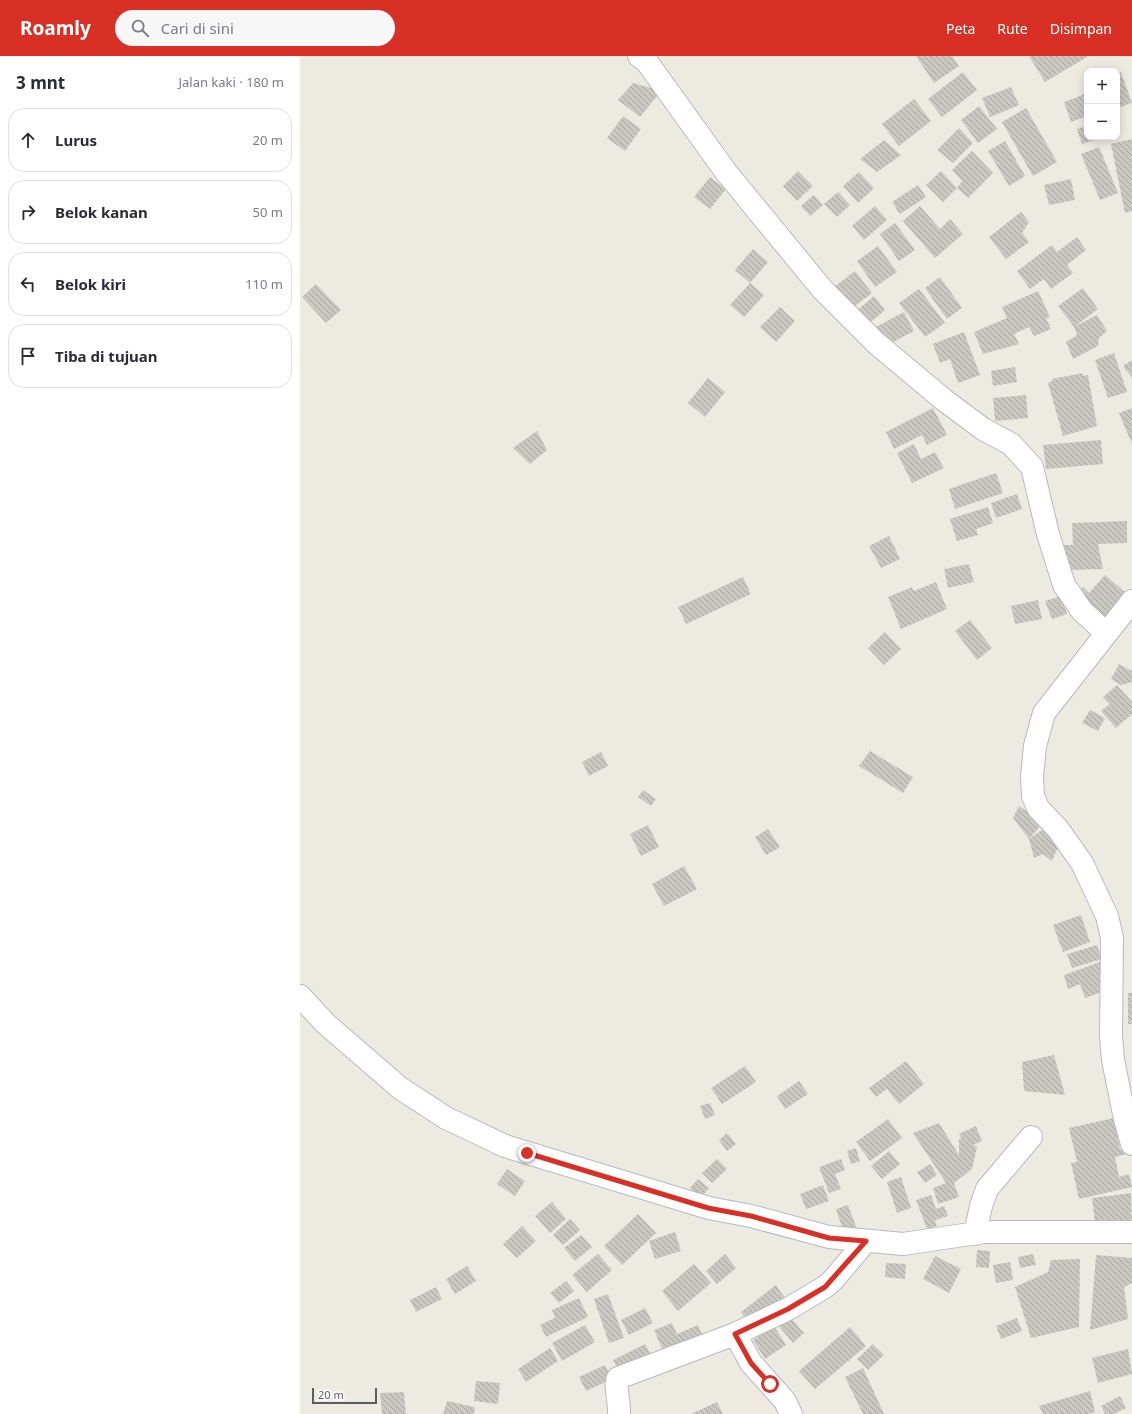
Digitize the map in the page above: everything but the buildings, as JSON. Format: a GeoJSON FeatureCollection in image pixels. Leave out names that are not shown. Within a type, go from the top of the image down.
{"type":"FeatureCollection","features":[{"type":"Feature","properties":{"kind":"street"},"geometry":{"type":"LineString","coordinates":[[639,56],[647,62],[726,172],[822,289],[876,343],[949,404],[983,429],[1011,444],[1032,467],[1048,534],[1064,585],[1082,611],[1106,633]]}},
{"type":"Feature","properties":{"kind":"street"},"geometry":{"type":"LineString","coordinates":[[1132,601],[1044,713],[1035,746],[1032,777],[1033,796],[1038,808],[1058,829],[1082,863],[1107,916],[1112,938],[1111,1036],[1113,1060],[1125,1119],[1132,1144]]}},
{"type":"Feature","properties":{"kind":"street"},"geometry":{"type":"LineString","coordinates":[[300,996],[326,1024],[400,1088],[446,1118],[505,1146],[708,1208],[751,1216],[829,1238],[903,1244],[984,1232],[1132,1232]]}},
{"type":"Feature","properties":{"kind":"street"},"geometry":{"type":"LineString","coordinates":[[975,1234],[981,1206],[987,1189],[1031,1137]]}},
{"type":"Feature","properties":{"kind":"street"},"geometry":{"type":"LineString","coordinates":[[618,1414],[620,1407],[616,1380],[618,1378],[735,1334],[788,1309],[825,1287],[866,1241]]}},
{"type":"Feature","properties":{"kind":"street"},"geometry":{"type":"LineString","coordinates":[[735,1334],[751,1363],[785,1401],[791,1414]]}},
{"type":"Feature","properties":{"kind":"route"},"geometry":{"type":"LineString","coordinates":[[527,1153],[708,1208],[751,1216],[829,1238],[866,1241],[840,1273],[825,1287],[788,1309],[735,1334],[751,1363],[770,1384]]}}]}
